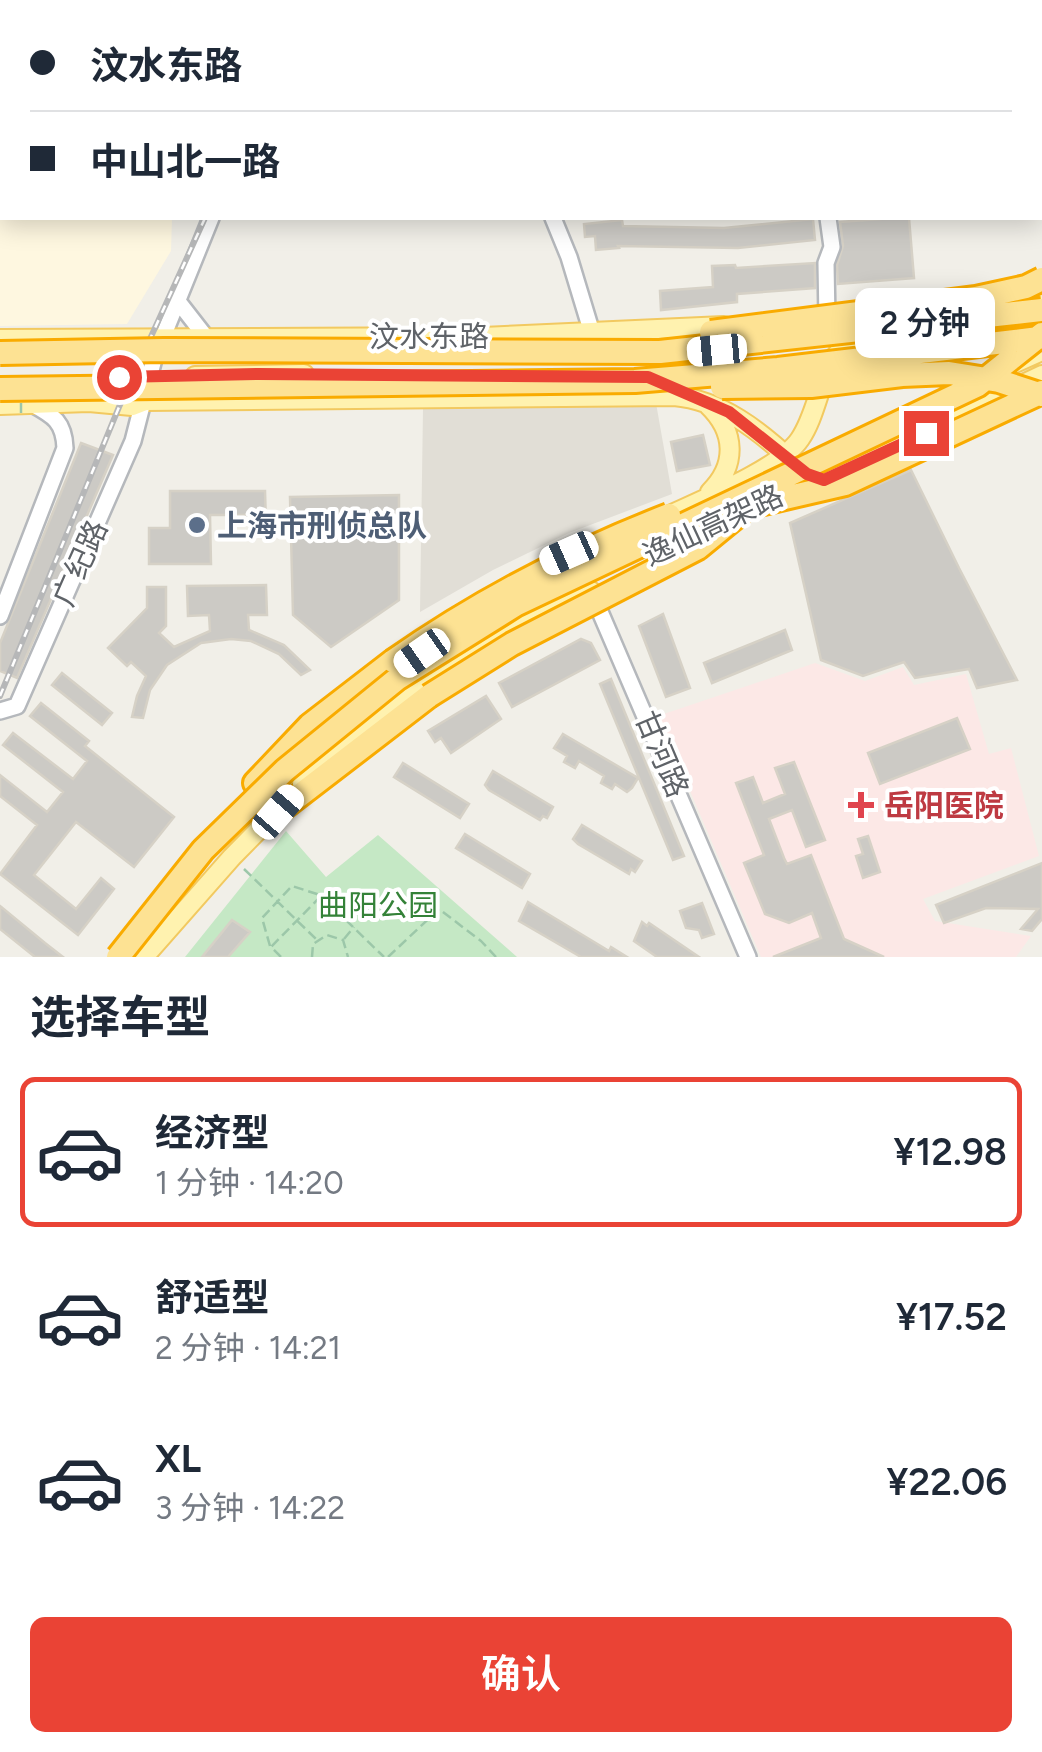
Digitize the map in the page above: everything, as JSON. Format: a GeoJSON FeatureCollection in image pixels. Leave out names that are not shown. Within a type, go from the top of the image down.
{"type":"FeatureCollection","features":[{"type":"Feature","properties":{"kind":"highway"},"geometry":{"type":"LineString","coordinates":[[0,354],[585,342],[976,298],[1042,280]]}},
{"type":"Feature","properties":{"kind":"highway"},"geometry":{"type":"LineString","coordinates":[[585,342],[660,352],[1038,303]]}},
{"type":"Feature","properties":{"kind":"highway"},"geometry":{"type":"LineString","coordinates":[[544,384],[778,369],[1042,336]]}},
{"type":"Feature","properties":{"kind":"highway","name":"逸仙高架路"},"geometry":{"type":"LineString","coordinates":[[118,957],[203,850],[285,770],[397,678],[517,604],[815,472],[978,384],[1042,336]]}},
{"type":"Feature","properties":{"kind":"highway","name":"逸仙高架路"},"geometry":{"type":"LineString","coordinates":[[134,957],[164,917],[256,814],[362,720],[430,671],[504,626],[983,396],[1041,362]]}},
{"type":"Feature","properties":{"kind":"highway"},"geometry":{"type":"LineString","coordinates":[[0,389],[234,384],[810,386],[949,373],[1042,394]]}},
{"type":"Feature","properties":{"kind":"highway"},"geometry":{"type":"LineString","coordinates":[[278,812],[429,696],[512,644],[698,548],[750,508],[845,484],[1042,394]]}},
{"type":"Feature","properties":{"kind":"highway"},"geometry":{"type":"LineString","coordinates":[[252,786],[310,725],[393,661],[517,583],[585,550],[815,472]]}},
{"type":"Feature","properties":{"kind":"main road","name":"汶水东路"},"geometry":{"type":"LineString","coordinates":[[0,338],[205,336],[585,342],[1038,303]]}},
{"type":"Feature","properties":{"kind":"main road"},"geometry":{"type":"LineString","coordinates":[[850,339],[1038,303]]}},
{"type":"Feature","properties":{"kind":"main road"},"geometry":{"type":"LineString","coordinates":[[812,420],[835,355],[850,339],[931,311]]}},
{"type":"Feature","properties":{"kind":"main road","name":"汶水东路"},"geometry":{"type":"LineString","coordinates":[[0,379],[151,368],[692,352],[742,348],[857,320]]}},
{"type":"Feature","properties":{"kind":"main road"},"geometry":{"type":"LineString","coordinates":[[109,957],[252,786],[365,692],[572,558],[604,548],[787,456],[848,354],[900,330]]}},
{"type":"Feature","properties":{"kind":"main road"},"geometry":{"type":"LineString","coordinates":[[144,957],[232,857],[278,812],[350,767],[480,672],[594,599],[617,579],[996,372],[1041,362]]}},
{"type":"Feature","properties":{"kind":"main road"},"geometry":{"type":"LineString","coordinates":[[815,472],[954,419],[1012,388],[1041,362]]}},
{"type":"Feature","properties":{"kind":"main road","name":"汶水东路"},"geometry":{"type":"LineString","coordinates":[[0,363],[358,375],[633,376],[667,383],[729,412],[815,472]]}},
{"type":"Feature","properties":{"kind":"main road"},"geometry":{"type":"LineString","coordinates":[[358,375],[398,399]]}},
{"type":"Feature","properties":{"kind":"main road"},"geometry":{"type":"LineString","coordinates":[[954,419],[1004,412],[1042,394]]}},
{"type":"Feature","properties":{"kind":"main road"},"geometry":{"type":"LineString","coordinates":[[990,401],[1042,394]]}},
{"type":"Feature","properties":{"kind":"main road","name":"汶水东路"},"geometry":{"type":"LineString","coordinates":[[0,404],[89,402],[132,406],[144,401],[674,396],[702,400]]}},
{"type":"Feature","properties":{"kind":"main road"},"geometry":{"type":"LineString","coordinates":[[702,400],[721,421],[730,456],[725,474],[704,498]]}},
{"type":"Feature","properties":{"kind":"street"},"geometry":{"type":"LineString","coordinates":[[144,401],[162,336],[210,220]]}},
{"type":"Feature","properties":{"kind":"street"},"geometry":{"type":"LineString","coordinates":[[554,220],[585,342]]}},
{"type":"Feature","properties":{"kind":"street"},"geometry":{"type":"LineString","coordinates":[[827,321],[826,263],[832,247],[833,220]]}},
{"type":"Feature","properties":{"kind":"street"},"geometry":{"type":"LineString","coordinates":[[178,300],[205,336]]}},
{"type":"Feature","properties":{"kind":"street","name":"广纪路"},"geometry":{"type":"LineString","coordinates":[[0,711],[17,706],[133,441],[144,401]]}},
{"type":"Feature","properties":{"kind":"street","name":"广纪路"},"geometry":{"type":"LineString","coordinates":[[0,616],[65,448],[64,432],[55,416],[32,404]]}},
{"type":"Feature","properties":{"kind":"street","name":"甘河路"},"geometry":{"type":"LineString","coordinates":[[572,558],[594,599],[748,957]]}},
{"type":"Feature","properties":{"kind":"path"},"geometry":{"type":"LineString","coordinates":[[232,857],[317,940]]}},
{"type":"Feature","properties":{"kind":"path"},"geometry":{"type":"LineString","coordinates":[[281,957],[271,947],[262,918],[292,886],[321,896],[386,957],[439,909],[481,940],[496,957]]}},
{"type":"Feature","properties":{"kind":"path"},"geometry":{"type":"LineString","coordinates":[[271,947],[321,896]]}},
{"type":"Feature","properties":{"kind":"path"},"geometry":{"type":"LineString","coordinates":[[342,940],[354,927]]}},
{"type":"Feature","properties":{"kind":"path"},"geometry":{"type":"LineString","coordinates":[[317,940],[333,935],[342,940],[348,957]]}},
{"type":"Feature","properties":{"kind":"path"},"geometry":{"type":"LineString","coordinates":[[312,957],[317,940]]}},
{"type":"Feature","properties":{"kind":"shaded area"},"geometry":{"type":"Polygon","coordinates":[[[0,220],[172,220],[171,251],[127,324],[0,326],[0,220]]]}},
{"type":"Feature","properties":{"kind":"shaded area"},"geometry":{"type":"Polygon","coordinates":[[[656,403],[672,494],[569,533],[420,612],[423,409],[656,403]]]}},
{"type":"Feature","properties":{"kind":"shaded area","name":"岳阳医院"},"geometry":{"type":"Polygon","coordinates":[[[815,663],[865,681],[903,667],[914,685],[966,674],[989,754],[1011,748],[1039,856],[923,899],[935,921],[1031,936],[1016,957],[761,957],[658,716],[815,663]]]}},
{"type":"Feature","properties":{"kind":"green space","name":"曲阳公园"},"geometry":{"type":"Polygon","coordinates":[[[286,831],[326,877],[378,835],[517,957],[185,957],[286,831]]]}},
{"type":"Feature","properties":{"kind":"building"},"geometry":{"type":"Polygon","coordinates":[[[622,220],[623,226],[724,228],[813,220],[815,240],[738,248],[618,246],[596,250],[595,236],[585,237],[584,224],[622,220]]]}},
{"type":"Feature","properties":{"kind":"building"},"geometry":{"type":"Polygon","coordinates":[[[909,220],[914,278],[838,284],[837,265],[843,246],[840,222],[909,220]]]}},
{"type":"Feature","properties":{"kind":"building"},"geometry":{"type":"Polygon","coordinates":[[[815,263],[815,288],[737,294],[737,302],[661,310],[660,291],[713,287],[712,266],[815,263]]]}},
{"type":"Feature","properties":{"kind":"building"},"geometry":{"type":"Polygon","coordinates":[[[703,435],[710,465],[677,471],[671,442],[703,435]]]}},
{"type":"Feature","properties":{"kind":"building"},"geometry":{"type":"Polygon","coordinates":[[[81,443],[113,455],[17,678],[0,671],[0,643],[81,443]]]}},
{"type":"Feature","properties":{"kind":"building"},"geometry":{"type":"Polygon","coordinates":[[[911,470],[1017,680],[977,688],[969,669],[915,678],[904,662],[863,676],[821,660],[790,523],[911,470]]]}},
{"type":"Feature","properties":{"kind":"building","name":"上海市刑侦总队"},"geometry":{"type":"Polygon","coordinates":[[[170,491],[265,491],[266,523],[246,524],[246,515],[210,515],[211,564],[149,564],[149,528],[170,528],[170,491]]]}},
{"type":"Feature","properties":{"kind":"building"},"geometry":{"type":"Polygon","coordinates":[[[399,495],[399,600],[331,647],[293,615],[290,497],[399,495]]]}},
{"type":"Feature","properties":{"kind":"building"},"geometry":{"type":"Polygon","coordinates":[[[266,585],[267,615],[248,615],[249,630],[284,645],[310,670],[301,675],[279,654],[251,641],[201,643],[167,665],[150,690],[143,718],[132,717],[146,676],[131,662],[127,666],[108,648],[147,608],[147,587],[166,587],[166,626],[159,633],[174,647],[210,631],[209,615],[188,616],[187,586],[266,585]]]}},
{"type":"Feature","properties":{"kind":"building"},"geometry":{"type":"Polygon","coordinates":[[[663,614],[690,688],[666,697],[639,626],[663,614]]]}},
{"type":"Feature","properties":{"kind":"building"},"geometry":{"type":"Polygon","coordinates":[[[785,630],[792,650],[712,683],[704,663],[785,630]]]}},
{"type":"Feature","properties":{"kind":"building"},"geometry":{"type":"Polygon","coordinates":[[[581,639],[591,643],[600,660],[512,707],[499,683],[581,639]]]}},
{"type":"Feature","properties":{"kind":"building"},"geometry":{"type":"Polygon","coordinates":[[[62,673],[112,713],[102,725],[52,685],[62,673]]]}},
{"type":"Feature","properties":{"kind":"building"},"geometry":{"type":"Polygon","coordinates":[[[611,679],[684,856],[673,860],[600,684],[611,679]]]}},
{"type":"Feature","properties":{"kind":"building"},"geometry":{"type":"Polygon","coordinates":[[[486,696],[501,719],[451,753],[441,738],[435,742],[428,731],[486,696]]]}},
{"type":"Feature","properties":{"kind":"building"},"geometry":{"type":"Polygon","coordinates":[[[41,703],[89,741],[85,746],[174,817],[134,867],[76,822],[34,875],[76,909],[101,878],[114,889],[78,935],[0,874],[37,825],[0,796],[0,775],[47,812],[63,792],[3,745],[13,733],[73,779],[87,761],[30,716],[41,703]]]}},
{"type":"Feature","properties":{"kind":"building"},"geometry":{"type":"Polygon","coordinates":[[[957,718],[970,749],[880,784],[868,753],[957,718]]]}},
{"type":"Feature","properties":{"kind":"building"},"geometry":{"type":"Polygon","coordinates":[[[563,734],[638,778],[632,788],[627,792],[615,784],[612,789],[601,783],[604,776],[579,761],[575,768],[564,762],[567,756],[554,748],[563,734]]]}},
{"type":"Feature","properties":{"kind":"building"},"geometry":{"type":"Polygon","coordinates":[[[794,762],[825,840],[806,847],[792,810],[769,819],[784,858],[787,864],[811,855],[844,939],[884,957],[773,957],[821,938],[812,913],[789,923],[765,914],[744,863],[764,855],[736,783],[753,777],[763,803],[785,794],[775,768],[794,762]]]}},
{"type":"Feature","properties":{"kind":"building"},"geometry":{"type":"Polygon","coordinates":[[[403,763],[469,804],[460,818],[394,777],[403,763]]]}},
{"type":"Feature","properties":{"kind":"building"},"geometry":{"type":"Polygon","coordinates":[[[493,771],[553,807],[547,818],[543,816],[540,820],[489,790],[485,785],[493,771]]]}},
{"type":"Feature","properties":{"kind":"building"},"geometry":{"type":"Polygon","coordinates":[[[582,825],[642,861],[635,872],[631,869],[629,874],[578,844],[573,839],[582,825]]]}},
{"type":"Feature","properties":{"kind":"building"},"geometry":{"type":"Polygon","coordinates":[[[465,834],[530,874],[522,888],[456,848],[465,834]]]}},
{"type":"Feature","properties":{"kind":"building"},"geometry":{"type":"Polygon","coordinates":[[[868,836],[880,872],[863,878],[856,856],[863,854],[858,839],[868,836]]]}},
{"type":"Feature","properties":{"kind":"building"},"geometry":{"type":"Polygon","coordinates":[[[1042,863],[1042,919],[1032,931],[1021,929],[1038,909],[986,908],[944,923],[936,905],[1042,863]]]}},
{"type":"Feature","properties":{"kind":"building"},"geometry":{"type":"Polygon","coordinates":[[[528,902],[609,951],[611,947],[627,957],[581,957],[519,921],[528,902]]]}},
{"type":"Feature","properties":{"kind":"building"},"geometry":{"type":"Polygon","coordinates":[[[702,903],[714,934],[702,938],[699,930],[686,928],[680,911],[702,903]]]}},
{"type":"Feature","properties":{"kind":"building"},"geometry":{"type":"Polygon","coordinates":[[[0,906],[63,957],[35,957],[0,929],[0,906]]]}},
{"type":"Feature","properties":{"kind":"building"},"geometry":{"type":"Polygon","coordinates":[[[232,920],[250,932],[228,957],[202,957],[232,920]]]}},
{"type":"Feature","properties":{"kind":"building"},"geometry":{"type":"Polygon","coordinates":[[[642,922],[699,957],[657,957],[634,941],[642,922]]]}},
{"type":"Feature","properties":{"kind":"railway"},"geometry":{"type":"LineString","coordinates":[[0,696],[119,407],[204,220]]}},
{"type":"Feature","properties":{"kind":"place","name":"上海市刑侦总队"},"geometry":{"type":"Point","coordinates":[197,525]}},
{"type":"Feature","properties":{"kind":"place","name":"岳阳医院"},"geometry":{"type":"Point","coordinates":[861,805]}},
{"type":"Feature","properties":{"kind":"route"},"geometry":{"type":"LineString","coordinates":[[119,377],[648,377],[729,412],[807,474],[824,480],[926,433]]}}]}
